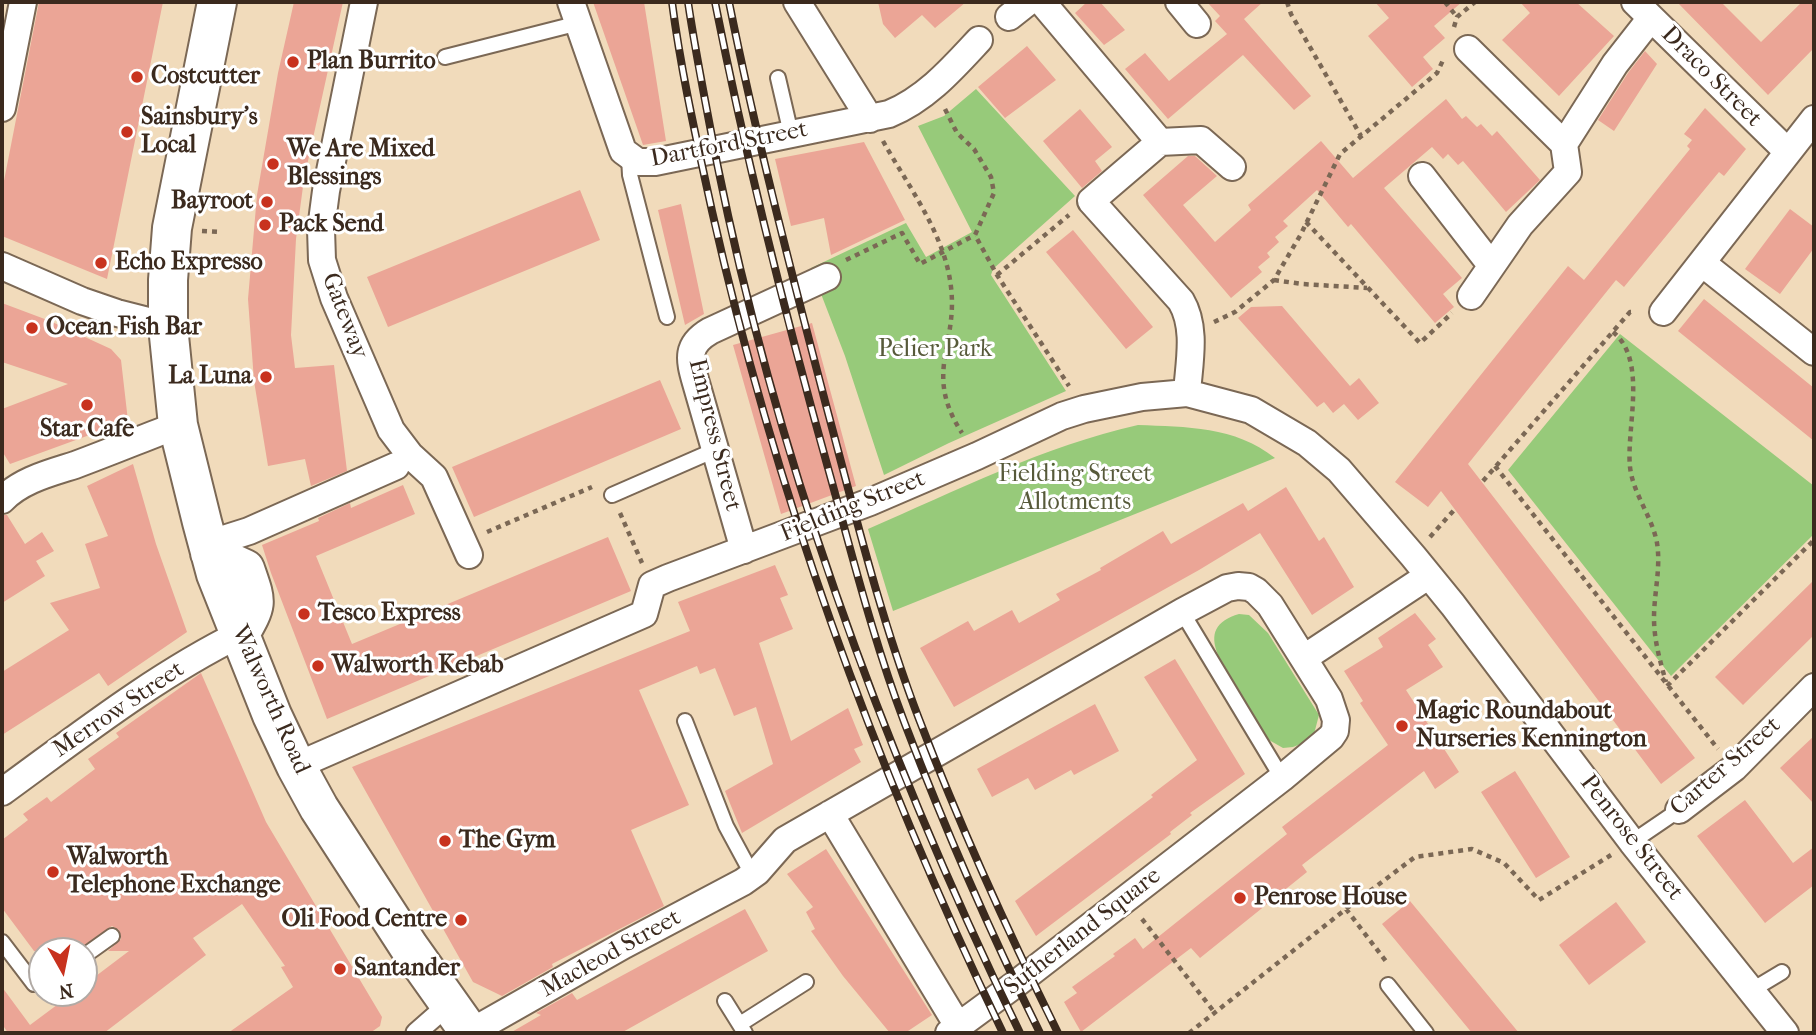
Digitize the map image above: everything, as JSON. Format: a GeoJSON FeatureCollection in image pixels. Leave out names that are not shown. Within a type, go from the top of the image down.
{"type":"FeatureCollection","features":[{"type":"Feature","properties":{"kind":"main road","name":"Walworth Road"},"geometry":{"type":"LineString","coordinates":[[217,2],[172,228],[168,326],[178,425],[209,549],[272,715],[319,808],[408,947],[463,1023]]}},
{"type":"Feature","properties":{"kind":"street"},"geometry":{"type":"LineString","coordinates":[[2,108],[23,2]]}},
{"type":"Feature","properties":{"kind":"street","name":"Gateway"},"geometry":{"type":"LineString","coordinates":[[364,2],[326,191],[320,246],[334,298],[403,460],[434,477],[466,548]]}},
{"type":"Feature","properties":{"kind":"street"},"geometry":{"type":"LineString","coordinates":[[797,2],[870,119]]}},
{"type":"Feature","properties":{"kind":"street"},"geometry":{"type":"LineString","coordinates":[[1042,2],[1160,142]]}},
{"type":"Feature","properties":{"kind":"street"},"geometry":{"type":"LineString","coordinates":[[1179,2],[1197,24]]}},
{"type":"Feature","properties":{"kind":"street"},"geometry":{"type":"LineString","coordinates":[[1471,296],[1520,225],[1567,172],[1564,144],[1615,64],[1644,10]]}},
{"type":"Feature","properties":{"kind":"street","name":"Draco Street"},"geometry":{"type":"LineString","coordinates":[[1644,10],[1788,152]]}},
{"type":"Feature","properties":{"kind":"street","name":"Dartford Street"},"geometry":{"type":"LineString","coordinates":[[575,12],[623,151],[638,162],[655,162],[870,119],[900,109],[932,87],[979,40]]}},
{"type":"Feature","properties":{"kind":"street"},"geometry":{"type":"LineString","coordinates":[[1456,43],[1564,144]]}},
{"type":"Feature","properties":{"kind":"street"},"geometry":{"type":"LineString","coordinates":[[1663,312],[1814,119]]}},
{"type":"Feature","properties":{"kind":"street"},"geometry":{"type":"LineString","coordinates":[[1187,393],[1191,332],[1186,310],[1181,301],[1091,201],[1160,142],[1201,140],[1232,167]]}},
{"type":"Feature","properties":{"kind":"street"},"geometry":{"type":"LineString","coordinates":[[1422,176],[1491,265]]}},
{"type":"Feature","properties":{"kind":"street"},"geometry":{"type":"LineString","coordinates":[[1702,262],[1814,352]]}},
{"type":"Feature","properties":{"kind":"street"},"geometry":{"type":"LineString","coordinates":[[2,266],[82,301],[168,326]]}},
{"type":"Feature","properties":{"kind":"street","name":"Empress Street"},"geometry":{"type":"LineString","coordinates":[[744,550],[692,370],[691,352],[696,340],[710,331],[827,277]]}},
{"type":"Feature","properties":{"kind":"street","name":"Fielding Street"},"geometry":{"type":"LineString","coordinates":[[652,585],[870,502],[1062,416],[1142,397],[1187,393],[1251,410],[1307,443],[1339,470],[1414,558]]}},
{"type":"Feature","properties":{"kind":"street"},"geometry":{"type":"LineString","coordinates":[[2,500],[9,492],[51,471],[178,425]]}},
{"type":"Feature","properties":{"kind":"street"},"geometry":{"type":"LineString","coordinates":[[209,549],[403,460]]}},
{"type":"Feature","properties":{"kind":"street"},"geometry":{"type":"LineString","coordinates":[[1304,658],[1414,558]]}},
{"type":"Feature","properties":{"kind":"street","name":"Penrose Street"},"geometry":{"type":"LineString","coordinates":[[1414,558],[1632,842],[1785,1033]]}},
{"type":"Feature","properties":{"kind":"street"},"geometry":{"type":"LineString","coordinates":[[296,765],[644,614],[652,585]]}},
{"type":"Feature","properties":{"kind":"street","name":"Sutherland Square"},"geometry":{"type":"LineString","coordinates":[[753,876],[780,843],[830,814],[1182,612],[1227,588],[1249,587],[1270,605],[1334,710],[1335,730],[1324,744],[953,1030],[830,814]]}},
{"type":"Feature","properties":{"kind":"street","name":"Merrow Street"},"geometry":{"type":"LineString","coordinates":[[2,792],[76,737],[190,661],[240,634]]}},
{"type":"Feature","properties":{"kind":"street","name":"Carter Street"},"geometry":{"type":"LineString","coordinates":[[1679,810],[1734,768],[1814,687]]}},
{"type":"Feature","properties":{"kind":"street","name":"Macleod Street"},"geometry":{"type":"LineString","coordinates":[[463,1023],[753,876]]}},
{"type":"Feature","properties":{"kind":"street"},"geometry":{"type":"LineString","coordinates":[[416,1033],[463,1023]]}},
{"type":"Feature","properties":{"kind":"lane"},"geometry":{"type":"LineString","coordinates":[[446,57],[575,12]]}},
{"type":"Feature","properties":{"kind":"lane"},"geometry":{"type":"LineString","coordinates":[[778,78],[791,134]]}},
{"type":"Feature","properties":{"kind":"lane"},"geometry":{"type":"LineString","coordinates":[[629,157],[630,175],[667,317]]}},
{"type":"Feature","properties":{"kind":"lane"},"geometry":{"type":"LineString","coordinates":[[612,495],[715,450]]}},
{"type":"Feature","properties":{"kind":"lane"},"geometry":{"type":"LineString","coordinates":[[1182,612],[1282,778]]}},
{"type":"Feature","properties":{"kind":"lane"},"geometry":{"type":"LineString","coordinates":[[685,721],[726,825],[753,876]]}},
{"type":"Feature","properties":{"kind":"lane","name":"Carter Street"},"geometry":{"type":"LineString","coordinates":[[1632,842],[1679,810]]}},
{"type":"Feature","properties":{"kind":"lane"},"geometry":{"type":"LineString","coordinates":[[98,946],[112,936]]}},
{"type":"Feature","properties":{"kind":"lane"},"geometry":{"type":"LineString","coordinates":[[2,942],[28,976]]}},
{"type":"Feature","properties":{"kind":"lane"},"geometry":{"type":"LineString","coordinates":[[1752,990],[1782,972]]}},
{"type":"Feature","properties":{"kind":"lane"},"geometry":{"type":"LineString","coordinates":[[724,1001],[742,1029],[806,982]]}},
{"type":"Feature","properties":{"kind":"lane"},"geometry":{"type":"LineString","coordinates":[[1388,985],[1426,1033]]}},
{"type":"Feature","properties":{"kind":"path"},"geometry":{"type":"LineString","coordinates":[[1287,2],[1291,14],[1361,136]]}},
{"type":"Feature","properties":{"kind":"path"},"geometry":{"type":"LineString","coordinates":[[1191,332],[1235,312],[1274,280],[1340,154],[1437,73],[1456,43],[1457,17],[1445,2]]}},
{"type":"Feature","properties":{"kind":"path"},"geometry":{"type":"LineString","coordinates":[[1457,17],[1475,2]]}},
{"type":"Feature","properties":{"kind":"path"},"geometry":{"type":"LineString","coordinates":[[827,277],[837,265],[902,233],[920,264],[975,235],[994,193],[991,177],[974,149],[957,133],[932,87]]}},
{"type":"Feature","properties":{"kind":"path"},"geometry":{"type":"LineString","coordinates":[[870,119],[920,205],[942,252],[951,287],[951,320],[942,366],[943,387],[950,415],[977,456]]}},
{"type":"Feature","properties":{"kind":"path"},"geometry":{"type":"LineString","coordinates":[[997,275],[1078,207],[1091,201]]}},
{"type":"Feature","properties":{"kind":"path"},"geometry":{"type":"LineString","coordinates":[[1306,222],[1420,343],[1471,296]]}},
{"type":"Feature","properties":{"kind":"path"},"geometry":{"type":"LineString","coordinates":[[202,230],[221,232]]}},
{"type":"Feature","properties":{"kind":"path"},"geometry":{"type":"LineString","coordinates":[[975,235],[997,275],[1084,409]]}},
{"type":"Feature","properties":{"kind":"path"},"geometry":{"type":"LineString","coordinates":[[1274,280],[1368,288]]}},
{"type":"Feature","properties":{"kind":"path"},"geometry":{"type":"LineString","coordinates":[[1483,481],[1630,312],[1663,312]]}},
{"type":"Feature","properties":{"kind":"path"},"geometry":{"type":"LineString","coordinates":[[1613,332],[1626,349],[1632,376],[1630,467],[1656,541],[1658,568],[1655,633],[1658,657],[1667,686]]}},
{"type":"Feature","properties":{"kind":"path"},"geometry":{"type":"LineString","coordinates":[[1495,466],[1734,768]]}},
{"type":"Feature","properties":{"kind":"path"},"geometry":{"type":"LineString","coordinates":[[466,548],[598,485],[612,495],[652,585]]}},
{"type":"Feature","properties":{"kind":"path"},"geometry":{"type":"LineString","coordinates":[[1414,558],[1455,509]]}},
{"type":"Feature","properties":{"kind":"path"},"geometry":{"type":"LineString","coordinates":[[1667,686],[1814,540]]}},
{"type":"Feature","properties":{"kind":"path"},"geometry":{"type":"LineString","coordinates":[[1189,1033],[1415,857],[1472,849],[1504,863],[1539,900],[1632,842]]}},
{"type":"Feature","properties":{"kind":"path"},"geometry":{"type":"LineString","coordinates":[[1126,898],[1215,1013]]}},
{"type":"Feature","properties":{"kind":"path"},"geometry":{"type":"LineString","coordinates":[[1346,909],[1398,977],[1388,985]]}},
{"type":"Feature","properties":{"kind":"green space","name":"Pelier Park"},"geometry":{"type":"Polygon","coordinates":[[[976,89],[1075,196],[993,269],[991,275],[1066,391],[884,475],[845,356],[811,268],[906,223],[926,257],[972,232],[918,126],[944,116],[976,89]]]}},
{"type":"Feature","properties":{"kind":"green space"},"geometry":{"type":"Polygon","coordinates":[[[1620,334],[1814,486],[1814,534],[1671,676],[1508,470],[1620,334]]]}},
{"type":"Feature","properties":{"kind":"green space","name":"Fielding Street Allotments"},"geometry":{"type":"Polygon","coordinates":[[[1138,425],[1192,428],[1227,434],[1260,447],[1275,458],[893,611],[868,529],[1034,457],[1138,425]]]}},
{"type":"Feature","properties":{"kind":"green space"},"geometry":{"type":"Polygon","coordinates":[[[1239,614],[1249,615],[1268,633],[1319,715],[1314,734],[1306,742],[1283,748],[1269,740],[1218,655],[1214,640],[1216,629],[1225,620],[1239,614]]]}},
{"type":"Feature","properties":{"kind":"building"},"geometry":{"type":"Polygon","coordinates":[[[39,2],[163,2],[107,279],[2,236],[2,191],[39,2]]]}},
{"type":"Feature","properties":{"kind":"building"},"geometry":{"type":"Polygon","coordinates":[[[294,2],[343,2],[304,179],[296,239],[291,335],[295,368],[334,365],[347,471],[311,486],[305,459],[268,466],[254,381],[248,299],[257,195],[278,73],[294,2]]]}},
{"type":"Feature","properties":{"kind":"building"},"geometry":{"type":"Polygon","coordinates":[[[593,2],[644,2],[666,141],[643,145],[593,2]]]}},
{"type":"Feature","properties":{"kind":"building"},"geometry":{"type":"Polygon","coordinates":[[[878,2],[966,2],[935,28],[922,15],[895,38],[883,24],[878,2]]]}},
{"type":"Feature","properties":{"kind":"building"},"geometry":{"type":"Polygon","coordinates":[[[1087,2],[1100,2],[1125,30],[1104,45],[1075,13],[1087,2]]]}},
{"type":"Feature","properties":{"kind":"building"},"geometry":{"type":"Polygon","coordinates":[[[1207,2],[1263,2],[1244,19],[1311,96],[1294,110],[1243,55],[1168,119],[1125,69],[1145,53],[1169,81],[1227,34],[1215,21],[1220,16],[1207,2]]]}},
{"type":"Feature","properties":{"kind":"building"},"geometry":{"type":"Polygon","coordinates":[[[1375,2],[1462,2],[1434,26],[1445,38],[1423,57],[1433,69],[1412,87],[1368,36],[1389,18],[1375,2]]]}},
{"type":"Feature","properties":{"kind":"building"},"geometry":{"type":"Polygon","coordinates":[[[1520,2],[1576,2],[1614,36],[1559,96],[1502,40],[1530,13],[1520,2]]]}},
{"type":"Feature","properties":{"kind":"building"},"geometry":{"type":"Polygon","coordinates":[[[1677,2],[1721,2],[1761,42],[1802,2],[1814,2],[1814,48],[1768,95],[1677,2]]]}},
{"type":"Feature","properties":{"kind":"building"},"geometry":{"type":"Polygon","coordinates":[[[1027,46],[1056,80],[1005,118],[978,87],[1027,46]]]}},
{"type":"Feature","properties":{"kind":"building"},"geometry":{"type":"Polygon","coordinates":[[[1645,51],[1657,64],[1614,131],[1598,120],[1645,51]]]}},
{"type":"Feature","properties":{"kind":"building"},"geometry":{"type":"Polygon","coordinates":[[[1446,99],[1462,119],[1466,116],[1477,127],[1481,124],[1492,136],[1497,131],[1540,180],[1506,212],[1463,161],[1458,165],[1448,154],[1443,159],[1432,147],[1384,188],[1462,278],[1443,294],[1454,307],[1435,323],[1351,224],[1348,227],[1317,190],[1283,221],[1288,226],[1275,237],[1279,242],[1267,253],[1270,257],[1258,267],[1262,272],[1231,298],[1143,195],[1188,156],[1195,156],[1217,176],[1183,205],[1215,242],[1251,210],[1248,205],[1321,141],[1353,178],[1446,99]]]}},
{"type":"Feature","properties":{"kind":"building"},"geometry":{"type":"Polygon","coordinates":[[[1705,108],[1746,149],[1724,176],[1719,172],[1624,287],[1616,280],[1468,464],[1695,758],[1661,784],[1441,491],[1428,507],[1395,482],[1568,266],[1584,280],[1690,149],[1687,146],[1692,140],[1684,134],[1705,108]]]}},
{"type":"Feature","properties":{"kind":"building"},"geometry":{"type":"Polygon","coordinates":[[[1080,109],[1112,147],[1095,161],[1102,171],[1082,188],[1043,141],[1080,109]]]}},
{"type":"Feature","properties":{"kind":"building"},"geometry":{"type":"Polygon","coordinates":[[[864,142],[905,220],[831,255],[824,218],[791,226],[775,159],[864,142]]]}},
{"type":"Feature","properties":{"kind":"building"},"geometry":{"type":"Polygon","coordinates":[[[580,190],[600,240],[388,327],[367,277],[580,190]]]}},
{"type":"Feature","properties":{"kind":"building"},"geometry":{"type":"Polygon","coordinates":[[[681,204],[704,314],[685,325],[658,210],[681,204]]]}},
{"type":"Feature","properties":{"kind":"building"},"geometry":{"type":"Polygon","coordinates":[[[1790,209],[1814,227],[1814,248],[1780,294],[1745,269],[1790,209]]]}},
{"type":"Feature","properties":{"kind":"building"},"geometry":{"type":"Polygon","coordinates":[[[1073,230],[1153,327],[1126,349],[1046,252],[1073,230]]]}},
{"type":"Feature","properties":{"kind":"building"},"geometry":{"type":"Polygon","coordinates":[[[1704,299],[1814,388],[1814,441],[1678,331],[1704,299]]]}},
{"type":"Feature","properties":{"kind":"building"},"geometry":{"type":"Polygon","coordinates":[[[2,303],[111,349],[121,360],[128,421],[10,464],[2,451],[2,409],[68,384],[2,362],[2,303]]]}},
{"type":"Feature","properties":{"kind":"building"},"geometry":{"type":"Polygon","coordinates":[[[1282,306],[1350,386],[1359,378],[1379,403],[1358,420],[1344,404],[1333,413],[1324,402],[1317,407],[1238,318],[1251,307],[1282,306]]]}},
{"type":"Feature","properties":{"kind":"building"},"geometry":{"type":"Polygon","coordinates":[[[812,323],[856,486],[781,514],[733,345],[812,323]]]}},
{"type":"Feature","properties":{"kind":"building"},"geometry":{"type":"Polygon","coordinates":[[[660,380],[681,429],[474,517],[452,467],[660,380]]]}},
{"type":"Feature","properties":{"kind":"building"},"geometry":{"type":"Polygon","coordinates":[[[133,464],[156,544],[187,632],[108,686],[99,673],[2,735],[2,672],[69,630],[50,603],[100,588],[85,544],[108,536],[87,486],[133,464]]]}},
{"type":"Feature","properties":{"kind":"building"},"geometry":{"type":"Polygon","coordinates":[[[403,485],[415,514],[316,556],[352,644],[608,537],[631,591],[327,719],[262,545],[319,521],[318,518],[350,503],[351,508],[403,485]]]}},
{"type":"Feature","properties":{"kind":"building"},"geometry":{"type":"Polygon","coordinates":[[[1286,487],[1319,541],[1324,537],[1354,587],[1312,615],[1260,533],[954,707],[920,648],[968,621],[974,631],[1012,610],[1019,623],[1060,600],[1056,594],[1101,570],[1100,568],[1163,531],[1171,544],[1243,503],[1248,511],[1286,487]]]}},
{"type":"Feature","properties":{"kind":"building"},"geometry":{"type":"Polygon","coordinates":[[[2,515],[7,515],[25,544],[42,532],[54,551],[36,561],[45,576],[2,603],[2,515]]]}},
{"type":"Feature","properties":{"kind":"building"},"geometry":{"type":"Polygon","coordinates":[[[775,565],[788,595],[780,598],[793,629],[759,643],[791,741],[848,708],[863,745],[854,749],[861,762],[742,833],[725,791],[773,764],[756,707],[734,716],[715,668],[700,674],[697,666],[639,690],[689,805],[631,830],[664,906],[552,964],[553,967],[502,996],[473,982],[352,767],[690,631],[678,602],[775,565]]]}},
{"type":"Feature","properties":{"kind":"building"},"geometry":{"type":"Polygon","coordinates":[[[1814,580],[1814,635],[1743,705],[1715,677],[1814,580]]]}},
{"type":"Feature","properties":{"kind":"building"},"geometry":{"type":"Polygon","coordinates":[[[1415,613],[1436,639],[1428,645],[1443,667],[1406,690],[1459,772],[1435,789],[1424,771],[1302,865],[1307,872],[1200,958],[1191,948],[1081,1032],[1064,1002],[1077,993],[1072,987],[1135,938],[1143,949],[1287,834],[1282,827],[1388,745],[1360,703],[1363,701],[1344,671],[1383,647],[1378,638],[1415,613]]]}},
{"type":"Feature","properties":{"kind":"building"},"geometry":{"type":"Polygon","coordinates":[[[1175,659],[1245,774],[1190,813],[1192,815],[1170,832],[1171,834],[1036,936],[1015,901],[1153,797],[1151,795],[1197,760],[1144,677],[1175,659]]]}},
{"type":"Feature","properties":{"kind":"building"},"geometry":{"type":"Polygon","coordinates":[[[201,673],[266,822],[382,1017],[380,1026],[370,1033],[228,1033],[293,987],[281,967],[285,966],[242,904],[193,938],[206,955],[104,1033],[8,1033],[2,1024],[2,987],[30,1025],[54,1007],[98,1007],[98,974],[129,951],[108,951],[121,939],[119,930],[112,926],[96,937],[28,937],[28,943],[2,908],[2,840],[28,820],[23,814],[47,797],[51,802],[95,769],[88,759],[119,737],[116,733],[201,673]]]}},
{"type":"Feature","properties":{"kind":"building"},"geometry":{"type":"Polygon","coordinates":[[[1095,704],[1119,751],[1074,775],[1071,770],[1035,790],[1028,778],[992,797],[977,769],[1095,704]]]}},
{"type":"Feature","properties":{"kind":"building"},"geometry":{"type":"Polygon","coordinates":[[[1814,736],[1814,804],[1780,768],[1814,736]]]}},
{"type":"Feature","properties":{"kind":"building"},"geometry":{"type":"Polygon","coordinates":[[[1515,771],[1570,857],[1536,878],[1481,792],[1515,771]]]}},
{"type":"Feature","properties":{"kind":"building"},"geometry":{"type":"Polygon","coordinates":[[[1745,800],[1793,863],[1814,847],[1814,885],[1765,923],[1697,836],[1745,800]]]}},
{"type":"Feature","properties":{"kind":"building"},"geometry":{"type":"Polygon","coordinates":[[[826,849],[932,1015],[905,1033],[890,1033],[843,976],[811,931],[815,929],[806,912],[813,907],[787,874],[826,849]]]}},
{"type":"Feature","properties":{"kind":"building"},"geometry":{"type":"Polygon","coordinates":[[[1410,901],[1519,1033],[1472,1033],[1382,924],[1410,901]]]}},
{"type":"Feature","properties":{"kind":"building"},"geometry":{"type":"Polygon","coordinates":[[[1616,902],[1646,942],[1589,985],[1559,945],[1616,902]]]}},
{"type":"Feature","properties":{"kind":"building"},"geometry":{"type":"Polygon","coordinates":[[[745,909],[768,951],[621,1033],[510,1033],[541,1015],[536,1013],[572,993],[577,1000],[745,909]]]}},
{"type":"Feature","properties":{"kind":"railway"},"geometry":{"type":"LineString","coordinates":[[672,2],[712,211],[767,423],[799,527],[834,630],[913,834],[1003,1033]]}},
{"type":"Feature","properties":{"kind":"railway"},"geometry":{"type":"LineString","coordinates":[[688,2],[717,163],[742,276],[771,388],[804,498],[841,608],[924,823],[1020,1033]]}},
{"type":"Feature","properties":{"kind":"railway"},"geometry":{"type":"LineString","coordinates":[[715,2],[753,178],[782,294],[854,565],[883,661],[952,841],[1040,1033]]}},
{"type":"Feature","properties":{"kind":"railway"},"geometry":{"type":"LineString","coordinates":[[729,2],[787,254],[857,524],[892,642],[919,719],[968,838],[1002,917],[1058,1033]]}},
{"type":"Feature","properties":{"kind":"place","name":"Plan Burrito"},"geometry":{"type":"Point","coordinates":[293,62]}},
{"type":"Feature","properties":{"kind":"place","name":"Costcutter"},"geometry":{"type":"Point","coordinates":[137,77]}},
{"type":"Feature","properties":{"kind":"place","name":"Sainsbury's Local"},"geometry":{"type":"Point","coordinates":[127,132]}},
{"type":"Feature","properties":{"kind":"place","name":"We Are Mixed Blessings"},"geometry":{"type":"Point","coordinates":[273,164]}},
{"type":"Feature","properties":{"kind":"place","name":"Bayroot"},"geometry":{"type":"Point","coordinates":[267,202]}},
{"type":"Feature","properties":{"kind":"place","name":"Pack Send"},"geometry":{"type":"Point","coordinates":[265,225]}},
{"type":"Feature","properties":{"kind":"place","name":"Echo Expresso"},"geometry":{"type":"Point","coordinates":[101,263]}},
{"type":"Feature","properties":{"kind":"place","name":"Ocean Fish Bar"},"geometry":{"type":"Point","coordinates":[32,328]}},
{"type":"Feature","properties":{"kind":"place","name":"La Luna"},"geometry":{"type":"Point","coordinates":[266,377]}},
{"type":"Feature","properties":{"kind":"place","name":"Star Cafe"},"geometry":{"type":"Point","coordinates":[87,405]}},
{"type":"Feature","properties":{"kind":"place","name":"Tesco Express"},"geometry":{"type":"Point","coordinates":[304,614]}},
{"type":"Feature","properties":{"kind":"place","name":"Walworth Kebab"},"geometry":{"type":"Point","coordinates":[318,666]}},
{"type":"Feature","properties":{"kind":"place","name":"Magic Roundabout Nurseries Kennington"},"geometry":{"type":"Point","coordinates":[1402,726]}},
{"type":"Feature","properties":{"kind":"place","name":"The Gym"},"geometry":{"type":"Point","coordinates":[445,841]}},
{"type":"Feature","properties":{"kind":"place","name":"Walworth Telephone Exchange"},"geometry":{"type":"Point","coordinates":[53,872]}},
{"type":"Feature","properties":{"kind":"place","name":"Penrose House"},"geometry":{"type":"Point","coordinates":[1240,898]}},
{"type":"Feature","properties":{"kind":"place","name":"Oli Food Centre"},"geometry":{"type":"Point","coordinates":[461,920]}},
{"type":"Feature","properties":{"kind":"place","name":"Santander"},"geometry":{"type":"Point","coordinates":[340,969]}}]}
